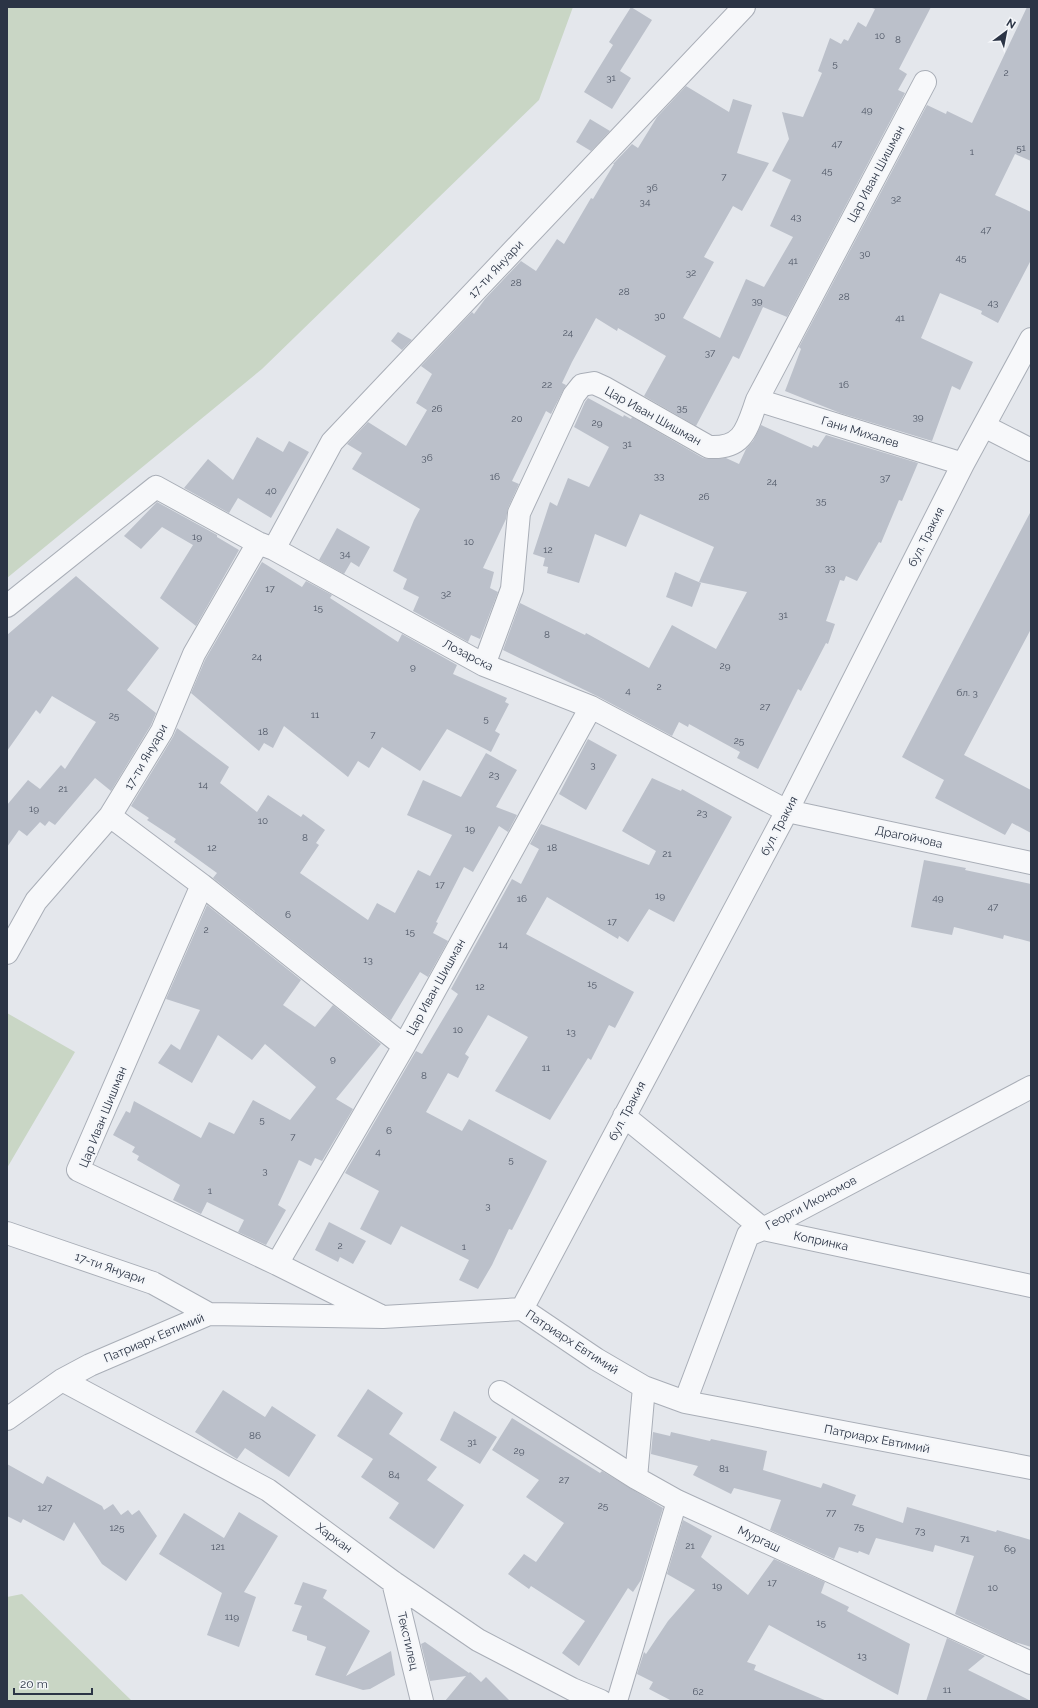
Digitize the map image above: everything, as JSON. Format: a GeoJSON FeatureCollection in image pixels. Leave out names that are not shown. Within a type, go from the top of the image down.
{"type":"FeatureCollection","features":[{"type":"Feature","properties":{"kind":"street","name":"17-ти Януари"},"geometry":{"type":"LineString","coordinates":[[7,954],[36,901],[110,816],[162,731],[194,654],[266,546],[332,442],[744,7]]}},
{"type":"Feature","properties":{"kind":"street","name":"Цар Иван Шишман"},"geometry":{"type":"LineString","coordinates":[[484,665],[512,589],[519,513],[574,395],[582,385],[594,384],[605,388],[709,447],[723,448],[736,442],[746,432],[757,400],[925,82]]}},
{"type":"Feature","properties":{"kind":"street","name":"бул. Тракия"},"geometry":{"type":"LineString","coordinates":[[522,1309],[787,811],[963,464],[1031,339]]}},
{"type":"Feature","properties":{"kind":"street","name":"Гани Михалев"},"geometry":{"type":"LineString","coordinates":[[757,400],[963,464]]}},
{"type":"Feature","properties":{"kind":"street"},"geometry":{"type":"LineString","coordinates":[[984,426],[1031,450]]}},
{"type":"Feature","properties":{"kind":"street","name":"Лозарска"},"geometry":{"type":"LineString","coordinates":[[7,606],[156,487],[484,665],[591,707],[787,811]]}},
{"type":"Feature","properties":{"kind":"street","name":"Цар Иван Шишман"},"geometry":{"type":"LineString","coordinates":[[277,1264],[404,1046],[591,707]]}},
{"type":"Feature","properties":{"kind":"street","name":"Драгойчова"},"geometry":{"type":"LineString","coordinates":[[787,811],[1031,863]]}},
{"type":"Feature","properties":{"kind":"street"},"geometry":{"type":"LineString","coordinates":[[110,816],[202,885],[404,1046]]}},
{"type":"Feature","properties":{"kind":"street","name":"Цар Иван Шишман"},"geometry":{"type":"LineString","coordinates":[[202,885],[78,1170],[277,1264],[384,1317]]}},
{"type":"Feature","properties":{"kind":"street","name":"Георги Икономов"},"geometry":{"type":"LineString","coordinates":[[685,1402],[748,1235],[764,1229],[1031,1086]]}},
{"type":"Feature","properties":{"kind":"street","name":"Копринка"},"geometry":{"type":"LineString","coordinates":[[624,1116],[764,1229],[1031,1286]]}},
{"type":"Feature","properties":{"kind":"street","name":"17-ти Януари"},"geometry":{"type":"LineString","coordinates":[[7,1233],[153,1283],[209,1314]]}},
{"type":"Feature","properties":{"kind":"street","name":"Патриарх Евтимий"},"geometry":{"type":"LineString","coordinates":[[7,1419],[62,1380],[90,1365],[209,1314],[384,1317],[522,1309],[596,1359],[644,1387],[685,1402],[1031,1468]]}},
{"type":"Feature","properties":{"kind":"street","name":"Харкан"},"geometry":{"type":"LineString","coordinates":[[62,1380],[268,1490],[393,1582],[478,1640],[572,1690],[601,1701]]}},
{"type":"Feature","properties":{"kind":"street"},"geometry":{"type":"LineString","coordinates":[[636,1478],[644,1387]]}},
{"type":"Feature","properties":{"kind":"street","name":"Мургаш"},"geometry":{"type":"LineString","coordinates":[[500,1392],[636,1478],[677,1501],[1031,1663]]}},
{"type":"Feature","properties":{"kind":"street"},"geometry":{"type":"LineString","coordinates":[[617,1701],[677,1501]]}},
{"type":"Feature","properties":{"kind":"street","name":"Текстилец"},"geometry":{"type":"LineString","coordinates":[[393,1582],[422,1701]]}},
{"type":"Feature","properties":{"kind":"green space"},"geometry":{"type":"Polygon","coordinates":[[[7,7],[573,7],[539,100],[262,369],[7,578],[7,7]]]}},
{"type":"Feature","properties":{"kind":"green space"},"geometry":{"type":"Polygon","coordinates":[[[7,1013],[75,1052],[7,1168],[7,1013]]]}},
{"type":"Feature","properties":{"kind":"green space"},"geometry":{"type":"Polygon","coordinates":[[[22,1594],[132,1701],[7,1701],[7,1597],[22,1594]]]}},
{"type":"Feature","properties":{"kind":"building"},"geometry":{"type":"Polygon","coordinates":[[[631,7],[652,20],[620,71],[631,78],[612,109],[584,92],[613,45],[609,42],[631,7]]]}},
{"type":"Feature","properties":{"kind":"building"},"geometry":{"type":"Polygon","coordinates":[[[869,7],[931,7],[899,69],[907,74],[898,90],[905,93],[787,317],[763,307],[739,359],[733,356],[696,426],[644,396],[666,356],[618,328],[617,331],[596,318],[562,383],[566,385],[551,414],[546,411],[512,481],[519,484],[508,508],[506,519],[483,568],[494,572],[490,588],[498,592],[480,639],[471,635],[468,642],[413,611],[419,597],[403,589],[407,579],[393,571],[420,509],[352,469],[362,453],[347,444],[368,422],[406,446],[427,410],[416,403],[432,374],[421,366],[472,312],[474,314],[485,299],[521,261],[536,271],[557,239],[564,244],[591,198],[593,199],[613,164],[632,144],[638,148],[657,117],[686,86],[729,112],[733,99],[752,105],[737,153],[769,163],[742,211],[733,206],[704,257],[714,262],[683,318],[720,338],[746,279],[764,287],[793,237],[770,226],[791,180],[772,171],[789,139],[782,112],[803,117],[822,73],[818,71],[830,38],[841,44],[844,39],[848,41],[858,22],[866,27],[875,9],[869,7]]]}},
{"type":"Feature","properties":{"kind":"building"},"geometry":{"type":"Polygon","coordinates":[[[1027,7],[1031,7],[1031,161],[1015,154],[995,195],[1031,212],[1031,260],[998,323],[981,314],[982,311],[940,293],[921,338],[973,362],[960,390],[952,386],[932,441],[840,413],[785,391],[801,349],[799,347],[927,105],[946,114],[947,111],[972,123],[1027,7]]]}},
{"type":"Feature","properties":{"kind":"building"},"geometry":{"type":"Polygon","coordinates":[[[590,119],[610,131],[591,151],[576,142],[590,119]]]}},
{"type":"Feature","properties":{"kind":"building"},"geometry":{"type":"Polygon","coordinates":[[[398,332],[412,340],[402,350],[391,341],[398,332]]]}},
{"type":"Feature","properties":{"kind":"building"},"geometry":{"type":"Polygon","coordinates":[[[588,398],[623,417],[624,415],[631,419],[632,417],[703,458],[726,458],[739,464],[746,449],[753,441],[761,425],[812,448],[813,445],[818,447],[826,435],[918,463],[902,501],[899,500],[881,543],[879,542],[857,581],[846,576],[844,581],[840,580],[826,621],[835,624],[828,644],[826,643],[801,691],[798,689],[758,769],[737,758],[740,752],[689,724],[688,727],[679,722],[672,736],[597,696],[503,650],[520,603],[585,635],[586,633],[649,668],[672,625],[716,649],[747,592],[699,582],[714,547],[640,514],[626,547],[595,534],[579,583],[547,573],[548,567],[543,566],[545,558],[533,554],[550,502],[557,506],[568,478],[589,487],[609,447],[574,427],[588,398]]]}},
{"type":"Feature","properties":{"kind":"building"},"geometry":{"type":"Polygon","coordinates":[[[257,437],[283,452],[289,441],[309,452],[271,518],[238,498],[229,513],[184,488],[208,459],[233,480],[257,437]]]}},
{"type":"Feature","properties":{"kind":"building"},"geometry":{"type":"Polygon","coordinates":[[[157,502],[217,535],[217,537],[239,550],[196,626],[160,598],[193,545],[162,527],[141,549],[124,536],[157,502]]]}},
{"type":"Feature","properties":{"kind":"building"},"geometry":{"type":"Polygon","coordinates":[[[1031,511],[1031,629],[964,755],[1031,790],[1031,833],[1012,823],[1005,835],[935,798],[944,780],[902,757],[1031,511]]]}},
{"type":"Feature","properties":{"kind":"building"},"geometry":{"type":"Polygon","coordinates":[[[337,528],[370,547],[359,567],[351,562],[344,574],[319,560],[337,528]]]}},
{"type":"Feature","properties":{"kind":"building"},"geometry":{"type":"Polygon","coordinates":[[[262,562],[302,587],[306,581],[332,595],[330,598],[398,642],[402,634],[457,665],[453,674],[507,698],[505,702],[509,704],[495,731],[500,734],[491,752],[447,729],[420,771],[382,747],[369,768],[358,761],[348,777],[284,726],[273,748],[264,743],[259,751],[191,693],[205,660],[262,562]]]}},
{"type":"Feature","properties":{"kind":"building"},"geometry":{"type":"Polygon","coordinates":[[[675,572],[701,583],[692,607],[666,597],[675,572]]]}},
{"type":"Feature","properties":{"kind":"building"},"geometry":{"type":"Polygon","coordinates":[[[76,576],[159,648],[127,690],[156,713],[151,725],[111,791],[95,778],[55,825],[49,821],[45,826],[40,822],[27,836],[19,830],[7,847],[7,805],[28,780],[40,789],[61,765],[65,769],[96,722],[52,696],[40,714],[36,710],[7,751],[7,635],[76,576]]]}},
{"type":"Feature","properties":{"kind":"building"},"geometry":{"type":"Polygon","coordinates":[[[177,728],[229,767],[220,783],[257,812],[268,795],[301,817],[303,814],[325,830],[316,843],[319,845],[300,873],[368,920],[377,903],[395,913],[418,870],[430,876],[452,835],[407,815],[423,780],[461,797],[486,753],[517,770],[496,807],[517,815],[508,832],[499,826],[473,872],[464,867],[436,922],[438,923],[433,933],[448,941],[428,977],[420,972],[391,1020],[213,878],[217,873],[174,842],[176,839],[147,820],[149,818],[131,806],[177,728]]]}},
{"type":"Feature","properties":{"kind":"building"},"geometry":{"type":"Polygon","coordinates":[[[588,739],[617,755],[586,810],[559,794],[588,739]]]}},
{"type":"Feature","properties":{"kind":"building"},"geometry":{"type":"Polygon","coordinates":[[[652,778],[681,791],[682,789],[732,817],[674,922],[649,909],[628,942],[619,936],[618,939],[547,897],[526,934],[634,992],[615,1028],[609,1025],[591,1060],[588,1058],[550,1120],[495,1091],[528,1037],[488,1015],[465,1054],[469,1057],[458,1078],[448,1073],[426,1112],[462,1131],[469,1119],[547,1161],[512,1230],[509,1229],[492,1265],[478,1289],[459,1280],[469,1260],[401,1226],[391,1245],[360,1229],[379,1191],[345,1173],[416,1051],[422,1054],[458,994],[451,989],[512,879],[521,884],[539,849],[530,844],[541,824],[649,865],[656,851],[622,831],[652,778]]]}},
{"type":"Feature","properties":{"kind":"building"},"geometry":{"type":"Polygon","coordinates":[[[924,860],[966,868],[965,870],[1031,884],[1031,942],[1004,935],[1003,939],[954,927],[952,935],[911,927],[924,860]]]}},
{"type":"Feature","properties":{"kind":"building"},"geometry":{"type":"Polygon","coordinates":[[[207,905],[301,980],[283,1005],[315,1027],[333,1005],[381,1044],[336,1099],[353,1109],[322,1161],[315,1158],[311,1166],[299,1160],[278,1205],[286,1210],[266,1245],[238,1232],[244,1220],[207,1202],[201,1214],[173,1200],[180,1185],[137,1160],[139,1156],[132,1152],[135,1147],[113,1135],[126,1111],[130,1113],[134,1101],[201,1138],[209,1122],[234,1134],[253,1100],[290,1120],[316,1087],[265,1044],[252,1060],[218,1035],[192,1083],[158,1063],[171,1044],[180,1050],[200,1010],[166,999],[207,905]]]}},
{"type":"Feature","properties":{"kind":"building"},"geometry":{"type":"Polygon","coordinates":[[[329,1222],[366,1241],[353,1264],[340,1257],[338,1262],[315,1250],[329,1222]]]}},
{"type":"Feature","properties":{"kind":"building"},"geometry":{"type":"Polygon","coordinates":[[[368,1389],[403,1413],[389,1434],[437,1467],[427,1480],[464,1505],[434,1549],[389,1518],[399,1503],[361,1477],[373,1459],[337,1436],[368,1389]]]}},
{"type":"Feature","properties":{"kind":"building"},"geometry":{"type":"Polygon","coordinates":[[[223,1390],[265,1417],[272,1406],[316,1435],[289,1477],[245,1448],[237,1459],[195,1432],[223,1390]]]}},
{"type":"Feature","properties":{"kind":"building"},"geometry":{"type":"Polygon","coordinates":[[[454,1411],[497,1437],[480,1464],[440,1440],[454,1411]]]}},
{"type":"Feature","properties":{"kind":"building"},"geometry":{"type":"Polygon","coordinates":[[[512,1418],[600,1473],[602,1471],[663,1508],[641,1580],[633,1592],[628,1588],[579,1666],[562,1653],[585,1621],[531,1586],[529,1589],[508,1574],[524,1554],[536,1562],[564,1523],[526,1497],[539,1480],[492,1450],[512,1418]]]}},
{"type":"Feature","properties":{"kind":"building"},"geometry":{"type":"Polygon","coordinates":[[[653,1432],[670,1436],[671,1432],[710,1441],[711,1439],[767,1451],[763,1470],[821,1488],[823,1483],[856,1495],[852,1505],[903,1523],[907,1507],[996,1532],[997,1530],[1031,1540],[1031,1647],[1012,1641],[955,1614],[974,1556],[935,1545],[933,1552],[876,1538],[869,1555],[859,1551],[858,1553],[839,1547],[834,1559],[770,1530],[781,1500],[734,1488],[731,1494],[693,1475],[698,1466],[651,1454],[653,1432]]]}},
{"type":"Feature","properties":{"kind":"building"},"geometry":{"type":"Polygon","coordinates":[[[7,1464],[43,1484],[47,1476],[102,1506],[104,1510],[113,1504],[121,1515],[128,1510],[132,1515],[139,1510],[157,1536],[126,1581],[102,1564],[74,1522],[64,1541],[23,1519],[21,1523],[7,1516],[7,1464]]]}},
{"type":"Feature","properties":{"kind":"building"},"geometry":{"type":"Polygon","coordinates":[[[239,1512],[278,1536],[244,1592],[256,1597],[239,1647],[207,1635],[222,1593],[159,1554],[184,1513],[224,1538],[239,1512]]]}},
{"type":"Feature","properties":{"kind":"building"},"geometry":{"type":"Polygon","coordinates":[[[683,1520],[712,1536],[701,1557],[748,1595],[774,1559],[825,1582],[821,1593],[849,1607],[847,1611],[910,1644],[898,1695],[769,1625],[747,1662],[756,1665],[754,1670],[827,1701],[672,1701],[649,1689],[653,1682],[637,1674],[644,1652],[646,1654],[668,1621],[695,1590],[667,1574],[683,1520]]]}},
{"type":"Feature","properties":{"kind":"building"},"geometry":{"type":"Polygon","coordinates":[[[303,1582],[327,1590],[323,1598],[370,1631],[346,1676],[391,1651],[395,1675],[370,1689],[363,1690],[315,1675],[326,1647],[307,1640],[307,1636],[292,1631],[302,1606],[294,1604],[303,1582]]]}},
{"type":"Feature","properties":{"kind":"building"},"geometry":{"type":"Polygon","coordinates":[[[947,1638],[985,1656],[968,1670],[1031,1701],[926,1701],[947,1638]]]}},
{"type":"Feature","properties":{"kind":"building"},"geometry":{"type":"Polygon","coordinates":[[[425,1642],[469,1673],[470,1672],[481,1682],[486,1677],[510,1701],[445,1701],[466,1676],[430,1681],[421,1644],[425,1642]]]}}]}
